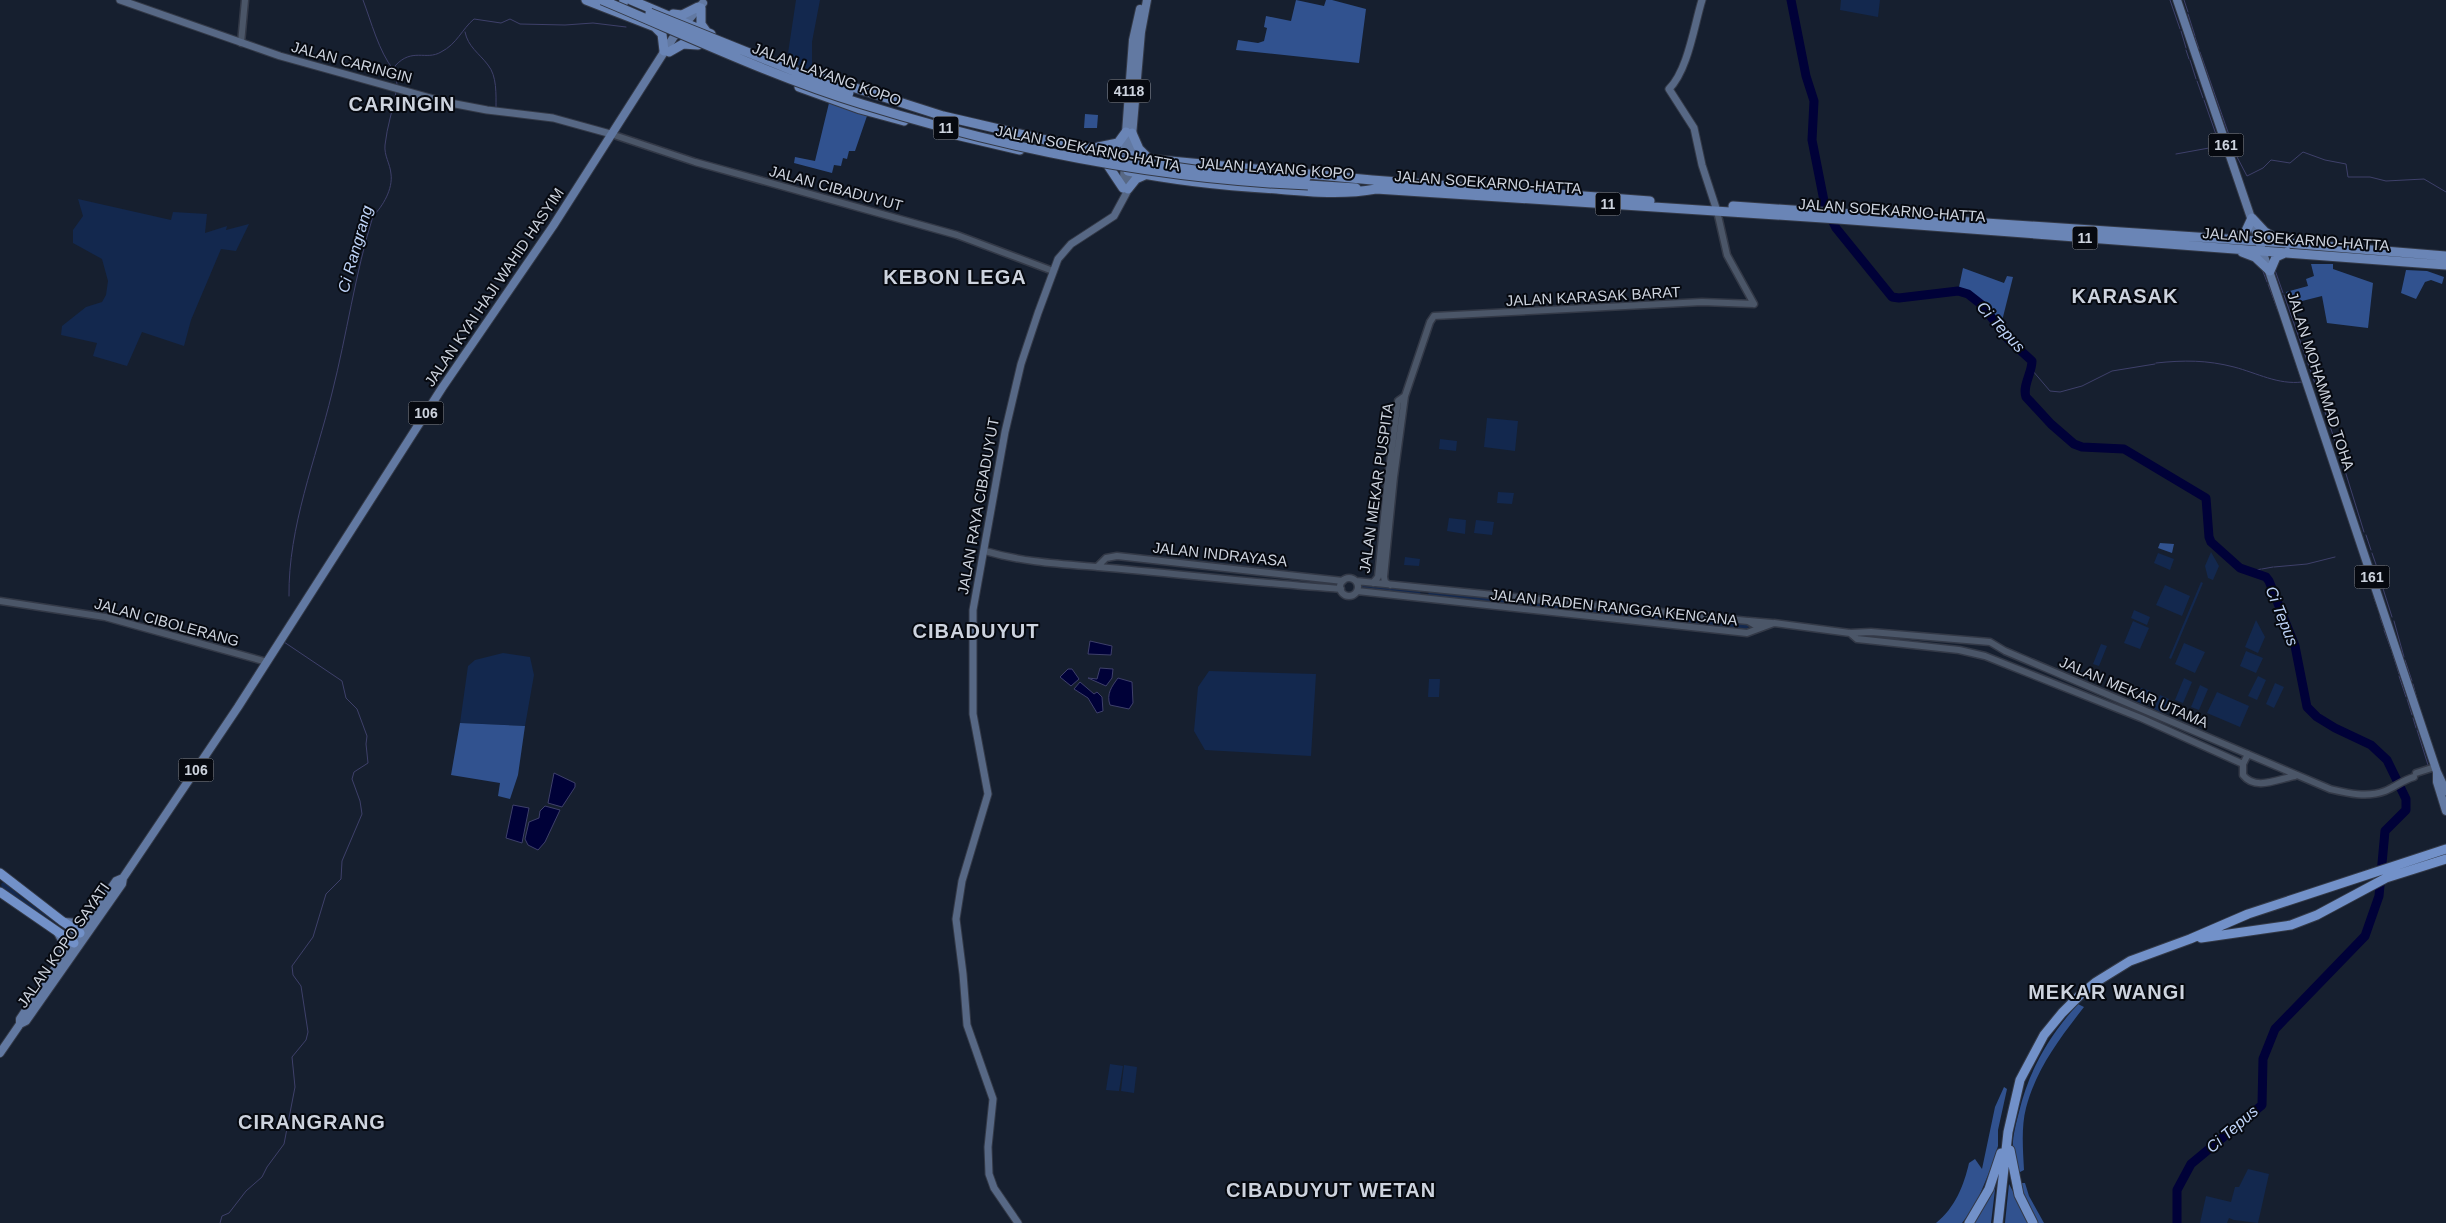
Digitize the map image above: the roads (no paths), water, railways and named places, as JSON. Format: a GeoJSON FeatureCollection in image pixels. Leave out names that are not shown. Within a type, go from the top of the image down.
{"type":"FeatureCollection","features":[{"type":"Feature","properties":{"kind":"highway","name":"JALAN SOEKARNO-HATTA"},"geometry":{"type":"LineString","coordinates":[[586,0],[860,109],[980,142],[1039,155],[1195,182],[1333,194],[1376,189],[1501,194],[1838,215],[2262,246],[2446,256]]}},
{"type":"Feature","properties":{"kind":"highway","name":"JALAN LAYANG KOPO"},"geometry":{"type":"LineString","coordinates":[[602,0],[836,95],[966,134],[1133,169],[1208,179],[1307,182],[1372,180]]}},
{"type":"Feature","properties":{"kind":"highway","name":"JALAN LAYANG KOPO"},"geometry":{"type":"LineString","coordinates":[[618,0],[854,95],[968,129],[1052,148],[1135,163],[1376,189]]}},
{"type":"Feature","properties":{"kind":"highway"},"geometry":{"type":"LineString","coordinates":[[613,11],[622,8],[624,0]]}},
{"type":"Feature","properties":{"kind":"highway","name":"JALAN SOEKARNO-HATTA"},"geometry":{"type":"LineString","coordinates":[[631,0],[688,22],[706,32],[752,51],[902,105],[1083,148],[1149,159],[1501,194],[1716,208]]}},
{"type":"Feature","properties":{"kind":"highway"},"geometry":{"type":"LineString","coordinates":[[663,12],[682,15],[702,5],[701,24],[706,32]]}},
{"type":"Feature","properties":{"kind":"highway"},"geometry":{"type":"LineString","coordinates":[[655,27],[662,34],[666,53],[683,44],[698,45]]}},
{"type":"Feature","properties":{"kind":"highway"},"geometry":{"type":"LineString","coordinates":[[745,64],[742,61],[742,54],[745,51],[752,51]]}},
{"type":"Feature","properties":{"kind":"highway"},"geometry":{"type":"LineString","coordinates":[[1083,148],[1113,145],[1121,141],[1129,133],[1139,149],[1149,159]]}},
{"type":"Feature","properties":{"kind":"highway"},"geometry":{"type":"LineString","coordinates":[[1039,155],[1046,153],[1048,150],[1048,143],[1043,139]]}},
{"type":"Feature","properties":{"kind":"highway"},"geometry":{"type":"LineString","coordinates":[[1195,182],[1189,173],[1196,164]]}},
{"type":"Feature","properties":{"kind":"highway"},"geometry":{"type":"LineString","coordinates":[[1109,167],[1125,189],[1136,179],[1148,175]]}},
{"type":"Feature","properties":{"kind":"highway"},"geometry":{"type":"LineString","coordinates":[[2252,218],[2265,232],[2286,247],[2275,259],[2270,271],[2251,254],[2227,243],[2245,233],[2252,218]]}},
{"type":"Feature","properties":{"kind":"highway","name":"JALAN SOEKARNO-HATTA"},"geometry":{"type":"LineString","coordinates":[[2286,247],[2446,264]]}},
{"type":"Feature","properties":{"kind":"highway"},"geometry":{"type":"LineString","coordinates":[[2433,853],[2446,844]]}},
{"type":"Feature","properties":{"kind":"highway"},"geometry":{"type":"LineString","coordinates":[[2190,939],[2291,925],[2317,915],[2374,884],[2387,874],[2446,848]]}},
{"type":"Feature","properties":{"kind":"highway"},"geometry":{"type":"LineString","coordinates":[[1998,1223],[2008,1132],[2013,1103],[2024,1071],[2044,1035],[2079,996],[2113,970],[2130,961],[2190,939],[2248,914],[2377,873],[2387,874],[2444,861]]}},
{"type":"Feature","properties":{"kind":"highway"},"geometry":{"type":"LineString","coordinates":[[0,873],[12,880],[62,921],[83,935]]}},
{"type":"Feature","properties":{"kind":"highway"},"geometry":{"type":"LineString","coordinates":[[0,880],[5,878],[12,880]]}},
{"type":"Feature","properties":{"kind":"highway"},"geometry":{"type":"LineString","coordinates":[[2350,882],[2356,893]]}},
{"type":"Feature","properties":{"kind":"highway"},"geometry":{"type":"LineString","coordinates":[[0,888],[3,894],[77,944]]}},
{"type":"Feature","properties":{"kind":"highway"},"geometry":{"type":"LineString","coordinates":[[1969,1223],[1988,1189],[2008,1132]]}},
{"type":"Feature","properties":{"kind":"highway"},"geometry":{"type":"LineString","coordinates":[[2008,1132],[2012,1165],[2019,1195],[2033,1223]]}},
{"type":"Feature","properties":{"kind":"main road","name":"JALAN CARINGIN"},"geometry":{"type":"LineString","coordinates":[[120,0],[280,56],[396,88],[462,106],[553,118],[611,134]]}},
{"type":"Feature","properties":{"kind":"main road","name":"4118"},"geometry":{"type":"LineString","coordinates":[[1129,133],[1133,40],[1142,0]]}},
{"type":"Feature","properties":{"kind":"main road","name":"4118"},"geometry":{"type":"LineString","coordinates":[[1127,171],[1129,133],[1141,32],[1147,0]]}},
{"type":"Feature","properties":{"kind":"main road"},"geometry":{"type":"LineString","coordinates":[[1702,0],[1682,68],[1674,84],[1669,89],[1694,128],[1702,166],[1716,208]]}},
{"type":"Feature","properties":{"kind":"main road","name":"JALAN MOHAMMAD TOHA"},"geometry":{"type":"LineString","coordinates":[[2177,0],[2262,246],[2436,769],[2446,791]]}},
{"type":"Feature","properties":{"kind":"main road","name":"JALAN KYAI HAJI WAHID HASYIM"},"geometry":{"type":"LineString","coordinates":[[267,662],[398,456],[553,226],[611,134],[666,53],[702,5]]}},
{"type":"Feature","properties":{"kind":"main road","name":"JALAN RAYA CIBADUYUT"},"geometry":{"type":"LineString","coordinates":[[1018,1223],[994,1188],[989,1174],[988,1147],[993,1099],[967,1025],[956,919],[962,880],[988,794],[973,718],[974,610],[1002,446],[1021,364],[1053,271],[1068,247],[1083,235],[1111,218],[1122,201],[1127,171]]}},
{"type":"Feature","properties":{"kind":"main road","name":"JALAN KOPO SAYATI"},"geometry":{"type":"LineString","coordinates":[[0,1053],[20,1024],[26,1021],[83,935],[122,884],[123,878],[267,662]]}},
{"type":"Feature","properties":{"kind":"main road","name":"JALAN MOHAMMAD TOHA"},"geometry":{"type":"LineString","coordinates":[[2436,769],[2437,782],[2446,811]]}},
{"type":"Feature","properties":{"kind":"main road","name":"JALAN KOPO SAYATI"},"geometry":{"type":"LineString","coordinates":[[83,935],[116,881],[123,878]]}},
{"type":"Feature","properties":{"kind":"main road"},"geometry":{"type":"LineString","coordinates":[[62,921],[83,923],[93,916]]}},
{"type":"Feature","properties":{"kind":"main road"},"geometry":{"type":"LineString","coordinates":[[54,928],[64,942],[64,957]]}},
{"type":"Feature","properties":{"kind":"main road","name":"JALAN KOPO SAYATI"},"geometry":{"type":"LineString","coordinates":[[20,1024],[20,1019],[26,1010],[64,957],[77,944]]}},
{"type":"Feature","properties":{"kind":"street"},"geometry":{"type":"LineString","coordinates":[[241,43],[245,0]]}},
{"type":"Feature","properties":{"kind":"street","name":"JALAN CIBADUYUT"},"geometry":{"type":"LineString","coordinates":[[611,134],[695,162],[957,234],[1053,271]]}},
{"type":"Feature","properties":{"kind":"street","name":"JALAN KARASAK BARAT"},"geometry":{"type":"LineString","coordinates":[[1434,316],[1702,302],[1754,304],[1726,255],[1716,208]]}},
{"type":"Feature","properties":{"kind":"street","name":"JALAN MEKAR PUSPITA"},"geometry":{"type":"LineString","coordinates":[[1390,585],[1385,582],[1384,577],[1398,401],[1405,396],[1430,322],[1434,316]]}},
{"type":"Feature","properties":{"kind":"street","name":"JALAN MEKAR PUSPITA"},"geometry":{"type":"LineString","coordinates":[[1372,583],[1378,578],[1391,477]]}},
{"type":"Feature","properties":{"kind":"street","name":"JALAN INDRAYASA"},"geometry":{"type":"LineString","coordinates":[[985,551],[1003,556],[1049,563],[1236,582],[1341,589]]}},
{"type":"Feature","properties":{"kind":"street","name":"JALAN INDRAYASA"},"geometry":{"type":"LineString","coordinates":[[1097,567],[1106,558],[1117,556],[1343,581]]}},
{"type":"Feature","properties":{"kind":"street"},"geometry":{"type":"LineString","coordinates":[[1350,579],[1356,581],[1357,591],[1348,596],[1341,589],[1343,581],[1350,579]]}},
{"type":"Feature","properties":{"kind":"street","name":"JALAN RADEN RANGGA KENCANA"},"geometry":{"type":"LineString","coordinates":[[1356,581],[1748,621],[1760,628]]}},
{"type":"Feature","properties":{"kind":"street"},"geometry":{"type":"LineString","coordinates":[[1424,599],[1425,588]]}},
{"type":"Feature","properties":{"kind":"street","name":"JALAN RADEN RANGGA KENCANA"},"geometry":{"type":"LineString","coordinates":[[1357,591],[1747,633],[1760,628]]}},
{"type":"Feature","properties":{"kind":"street","name":"JALAN CIBOLERANG"},"geometry":{"type":"LineString","coordinates":[[0,601],[105,617],[267,662]]}},
{"type":"Feature","properties":{"kind":"street"},"geometry":{"type":"LineString","coordinates":[[1748,621],[1850,633]]}},
{"type":"Feature","properties":{"kind":"street"},"geometry":{"type":"LineString","coordinates":[[1760,628],[1774,623]]}},
{"type":"Feature","properties":{"kind":"street","name":"JALAN MEKAR UTAMA"},"geometry":{"type":"LineString","coordinates":[[1850,633],[1990,642],[2005,651],[2296,776],[2348,793],[2374,794],[2394,787],[2415,775],[2436,769]]}},
{"type":"Feature","properties":{"kind":"street","name":"JALAN MEKAR UTAMA"},"geometry":{"type":"LineString","coordinates":[[1850,633],[1857,639],[1959,650],[1985,656],[2094,699],[2243,764]]}},
{"type":"Feature","properties":{"kind":"street"},"geometry":{"type":"LineString","coordinates":[[2094,699],[2098,690]]}},
{"type":"Feature","properties":{"kind":"street"},"geometry":{"type":"LineString","coordinates":[[2248,754],[2243,764],[2243,775],[2252,783],[2261,784],[2296,776]]}},
{"type":"Feature","properties":{"kind":"waterway"},"geometry":{"type":"LineString","coordinates":[[363,0],[379,45],[393,69]]}},
{"type":"Feature","properties":{"kind":"waterway","name":"Ci Tepus"},"geometry":{"type":"LineString","coordinates":[[1791,0],[1806,76],[1814,101],[1812,140],[1825,206],[1836,228],[1892,297],[1899,298],[1958,291],[1968,294],[1982,305],[2008,339],[2032,361],[2025,388],[2026,397],[2051,424],[2074,444],[2082,447],[2124,449],[2206,498],[2211,542],[2240,568],[2266,577],[2269,581],[2295,646],[2307,707],[2317,717],[2335,728],[2371,745],[2387,760],[2406,799],[2406,810],[2385,831],[2379,896],[2365,936],[2275,1029],[2263,1059],[2262,1105],[2191,1164],[2177,1190],[2177,1223]]}},
{"type":"Feature","properties":{"kind":"waterway"},"geometry":{"type":"LineString","coordinates":[[2170,0],[2180,29]]}},
{"type":"Feature","properties":{"kind":"waterway"},"geometry":{"type":"LineString","coordinates":[[2184,0],[2188,12]]}},
{"type":"Feature","properties":{"kind":"waterway"},"geometry":{"type":"LineString","coordinates":[[2188,14],[2195,36]]}},
{"type":"Feature","properties":{"kind":"waterway","name":"Ci Rangrang"},"geometry":{"type":"LineString","coordinates":[[397,85],[395,66],[401,60],[407,57],[435,54],[447,49],[474,19],[501,23],[510,19],[520,24],[565,25],[593,23],[626,27]]}},
{"type":"Feature","properties":{"kind":"waterway"},"geometry":{"type":"LineString","coordinates":[[2181,31],[2186,48]]}},
{"type":"Feature","properties":{"kind":"waterway"},"geometry":{"type":"LineString","coordinates":[[465,32],[471,46],[491,69],[495,85],[496,108]]}},
{"type":"Feature","properties":{"kind":"waterway"},"geometry":{"type":"LineString","coordinates":[[2195,37],[2199,49]]}},
{"type":"Feature","properties":{"kind":"waterway"},"geometry":{"type":"LineString","coordinates":[[2186,50],[2189,59]]}},
{"type":"Feature","properties":{"kind":"waterway"},"geometry":{"type":"LineString","coordinates":[[2200,52],[2236,155],[2247,176],[2263,168],[2271,160],[2290,163],[2303,152],[2325,160],[2346,164],[2348,177],[2370,177],[2386,181],[2424,179],[2446,192]]}},
{"type":"Feature","properties":{"kind":"waterway"},"geometry":{"type":"LineString","coordinates":[[2190,60],[2196,79]]}},
{"type":"Feature","properties":{"kind":"waterway"},"geometry":{"type":"LineString","coordinates":[[2197,81],[2203,98]]}},
{"type":"Feature","properties":{"kind":"waterway","name":"Ci Rangrang"},"geometry":{"type":"LineString","coordinates":[[289,596],[293,544],[298,519],[326,418],[361,260],[373,216],[384,202],[389,191],[391,174],[385,153],[385,145],[396,92]]}},
{"type":"Feature","properties":{"kind":"waterway"},"geometry":{"type":"LineString","coordinates":[[2176,154],[2220,146],[2204,100]]}},
{"type":"Feature","properties":{"kind":"waterway"},"geometry":{"type":"LineString","coordinates":[[2262,269],[2267,282]]}},
{"type":"Feature","properties":{"kind":"waterway"},"geometry":{"type":"LineString","coordinates":[[2275,270],[2283,293]]}},
{"type":"Feature","properties":{"kind":"waterway"},"geometry":{"type":"LineString","coordinates":[[2268,284],[2278,311]]}},
{"type":"Feature","properties":{"kind":"waterway"},"geometry":{"type":"LineString","coordinates":[[2284,295],[2339,452]]}},
{"type":"Feature","properties":{"kind":"waterway"},"geometry":{"type":"LineString","coordinates":[[2285,329],[2287,336]]}},
{"type":"Feature","properties":{"kind":"waterway"},"geometry":{"type":"LineString","coordinates":[[2288,339],[2302,382]]}},
{"type":"Feature","properties":{"kind":"waterway"},"geometry":{"type":"LineString","coordinates":[[2156,363],[2186,361],[2214,363],[2284,382],[2302,382]]}},
{"type":"Feature","properties":{"kind":"waterway"},"geometry":{"type":"LineString","coordinates":[[2032,370],[2050,391],[2060,392],[2082,386],[2112,371],[2155,364]]}},
{"type":"Feature","properties":{"kind":"waterway"},"geometry":{"type":"LineString","coordinates":[[2303,384],[2312,410]]}},
{"type":"Feature","properties":{"kind":"waterway"},"geometry":{"type":"LineString","coordinates":[[2313,412],[2317,424]]}},
{"type":"Feature","properties":{"kind":"waterway"},"geometry":{"type":"LineString","coordinates":[[2342,461],[2364,532]]}},
{"type":"Feature","properties":{"kind":"waterway"},"geometry":{"type":"LineString","coordinates":[[2366,535],[2371,550]]}},
{"type":"Feature","properties":{"kind":"waterway"},"geometry":{"type":"LineString","coordinates":[[2372,553],[2380,576]]}},
{"type":"Feature","properties":{"kind":"waterway"},"geometry":{"type":"LineString","coordinates":[[2274,567],[2307,564],[2335,557]]}},
{"type":"Feature","properties":{"kind":"waterway"},"geometry":{"type":"LineString","coordinates":[[2362,558],[2374,596]]}},
{"type":"Feature","properties":{"kind":"waterway"},"geometry":{"type":"LineString","coordinates":[[2262,569],[2273,567]]}},
{"type":"Feature","properties":{"kind":"waterway","name":"Ci Tepus"},"geometry":{"type":"LineString","coordinates":[[2249,572],[2261,569]]}},
{"type":"Feature","properties":{"kind":"waterway"},"geometry":{"type":"LineString","coordinates":[[2380,579],[2392,617]]}},
{"type":"Feature","properties":{"kind":"waterway"},"geometry":{"type":"LineString","coordinates":[[2374,598],[2380,614]]}},
{"type":"Feature","properties":{"kind":"waterway"},"geometry":{"type":"LineString","coordinates":[[2380,617],[2384,628]]}},
{"type":"Feature","properties":{"kind":"waterway"},"geometry":{"type":"LineString","coordinates":[[2394,621],[2404,657]]}},
{"type":"Feature","properties":{"kind":"waterway"},"geometry":{"type":"LineString","coordinates":[[2384,630],[2391,649]]}},
{"type":"Feature","properties":{"kind":"waterway","name":"Ci Rangrang"},"geometry":{"type":"LineString","coordinates":[[220,1223],[222,1216],[229,1213],[246,1191],[262,1177],[284,1144],[295,1087],[292,1057],[306,1040],[308,1032],[301,986],[293,975],[292,966],[313,937],[326,894],[341,879],[342,861],[362,814],[360,801],[352,779],[354,772],[368,763],[367,736],[357,709],[346,698],[342,681],[284,642]]}},
{"type":"Feature","properties":{"kind":"waterway"},"geometry":{"type":"LineString","coordinates":[[2392,652],[2399,674]]}},
{"type":"Feature","properties":{"kind":"waterway"},"geometry":{"type":"LineString","coordinates":[[2405,660],[2412,681]]}},
{"type":"Feature","properties":{"kind":"waterway"},"geometry":{"type":"LineString","coordinates":[[2399,676],[2406,697]]}},
{"type":"Feature","properties":{"kind":"waterway"},"geometry":{"type":"LineString","coordinates":[[2413,684],[2419,707]]}},
{"type":"Feature","properties":{"kind":"waterway"},"geometry":{"type":"LineString","coordinates":[[2407,699],[2412,715]]}},
{"type":"Feature","properties":{"kind":"waterway"},"geometry":{"type":"LineString","coordinates":[[2413,718],[2416,728]]}},
{"type":"Feature","properties":{"kind":"waterway"},"geometry":{"type":"LineString","coordinates":[[2417,730],[2428,765]]}},
{"type":"Feature","properties":{"kind":"district","name":"CARINGIN"},"geometry":{"type":"Point","coordinates":[402,104]}},
{"type":"Feature","properties":{"kind":"district","name":"KEBON LEGA"},"geometry":{"type":"Point","coordinates":[955,277]}},
{"type":"Feature","properties":{"kind":"district","name":"KARASAK"},"geometry":{"type":"Point","coordinates":[2125,296]}},
{"type":"Feature","properties":{"kind":"district","name":"CIBADUYUT"},"geometry":{"type":"Point","coordinates":[976,631]}},
{"type":"Feature","properties":{"kind":"district","name":"MEKAR WANGI"},"geometry":{"type":"Point","coordinates":[2107,992]}},
{"type":"Feature","properties":{"kind":"district","name":"CIRANGRANG"},"geometry":{"type":"Point","coordinates":[312,1122]}},
{"type":"Feature","properties":{"kind":"district","name":"CIBADUYUT WETAN"},"geometry":{"type":"Point","coordinates":[1331,1190]}}]}
